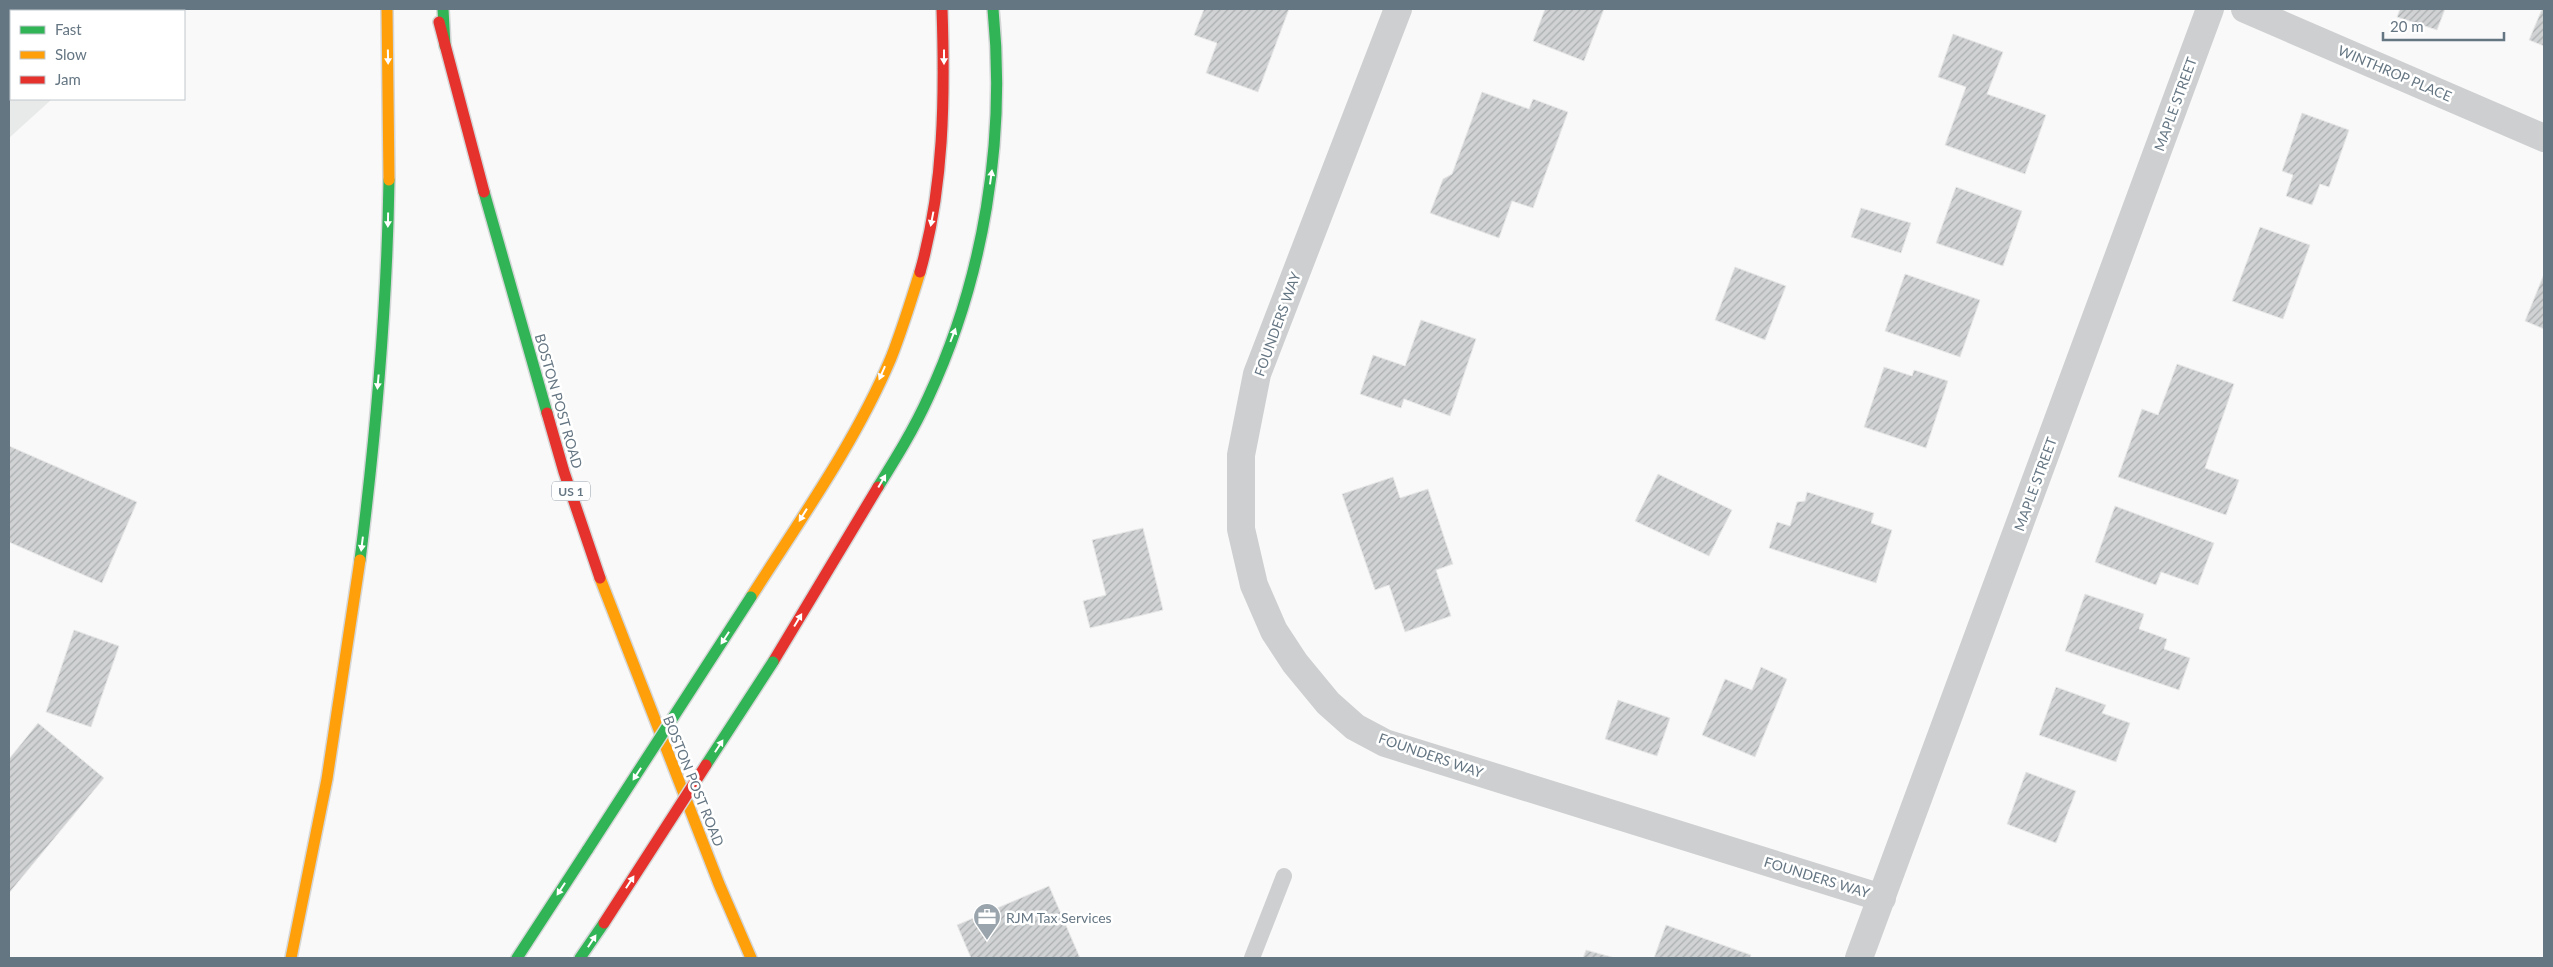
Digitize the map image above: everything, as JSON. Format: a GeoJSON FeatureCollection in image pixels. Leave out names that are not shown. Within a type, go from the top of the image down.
{"type":"FeatureCollection","features":[{"type":"Feature","properties":{"kind":"main road"},"geometry":{"type":"LineString","coordinates":[[291,958],[329,777],[357,588],[371,466],[388,236],[390,141],[387,9]]}},
{"type":"Feature","properties":{"kind":"main road","name":"BOSTON POST ROAD"},"geometry":{"type":"LineString","coordinates":[[436,9],[553,434],[604,592],[712,866],[751,958]]}},
{"type":"Feature","properties":{"kind":"main road"},"geometry":{"type":"LineString","coordinates":[[443,9],[445,46]]}},
{"type":"Feature","properties":{"kind":"main road"},"geometry":{"type":"LineString","coordinates":[[517,958],[822,486],[868,405],[899,335],[920,274],[933,218],[941,167],[944,51],[942,9]]}},
{"type":"Feature","properties":{"kind":"main road"},"geometry":{"type":"LineString","coordinates":[[580,958],[773,662],[898,454],[933,386],[959,317],[978,248],[991,175],[997,105],[997,30],[994,9]]}},
{"type":"Feature","properties":{"kind":"street","name":"FOUNDERS WAY"},"geometry":{"type":"LineString","coordinates":[[1398,9],[1257,374],[1241,455],[1241,529],[1254,585],[1274,631],[1295,663],[1328,703],[1355,727],[1385,743],[1882,898]]}},
{"type":"Feature","properties":{"kind":"street","name":"MAPLE STREET"},"geometry":{"type":"LineString","coordinates":[[1859,958],[2210,9]]}},
{"type":"Feature","properties":{"kind":"street","name":"WINTHROP PLACE"},"geometry":{"type":"LineString","coordinates":[[2245,9],[2544,138]]}},
{"type":"Feature","properties":{"kind":"lane"},"geometry":{"type":"LineString","coordinates":[[1252,958],[1284,876]]}},
{"type":"Feature","properties":{"kind":"shaded area"},"geometry":{"type":"Polygon","coordinates":[[[9,9],[147,9],[10,10],[10,100],[51,100],[9,138],[9,9]]]}},
{"type":"Feature","properties":{"kind":"building"},"geometry":{"type":"Polygon","coordinates":[[[1204,9],[1289,9],[1258,92],[1206,73],[1217,43],[1194,35],[1204,9]]]}},
{"type":"Feature","properties":{"kind":"building"},"geometry":{"type":"Polygon","coordinates":[[[1545,9],[1604,9],[1584,61],[1533,41],[1545,9]]]}},
{"type":"Feature","properties":{"kind":"building"},"geometry":{"type":"Polygon","coordinates":[[[2400,9],[2445,9],[2437,30],[2397,17],[2400,9]]]}},
{"type":"Feature","properties":{"kind":"building"},"geometry":{"type":"Polygon","coordinates":[[[2542,9],[2544,9],[2544,46],[2529,40],[2542,9]]]}},
{"type":"Feature","properties":{"kind":"building"},"geometry":{"type":"Polygon","coordinates":[[[1953,34],[2003,52],[1987,94],[2046,115],[2025,174],[1945,145],[1966,87],[1938,77],[1953,34]]]}},
{"type":"Feature","properties":{"kind":"building"},"geometry":{"type":"Polygon","coordinates":[[[1482,92],[1529,109],[1533,99],[1568,112],[1533,208],[1512,201],[1499,238],[1430,213],[1443,179],[1452,174],[1482,92]]]}},
{"type":"Feature","properties":{"kind":"building"},"geometry":{"type":"Polygon","coordinates":[[[2302,113],[2349,130],[2329,187],[2320,184],[2312,205],[2286,196],[2293,175],[2282,171],[2302,113]]]}},
{"type":"Feature","properties":{"kind":"building"},"geometry":{"type":"Polygon","coordinates":[[[1956,187],[2022,211],[2003,266],[1936,243],[1956,187]]]}},
{"type":"Feature","properties":{"kind":"building"},"geometry":{"type":"Polygon","coordinates":[[[1861,208],[1911,223],[1901,253],[1851,237],[1861,208]]]}},
{"type":"Feature","properties":{"kind":"building"},"geometry":{"type":"Polygon","coordinates":[[[2260,227],[2310,245],[2283,319],[2232,301],[2260,227]]]}},
{"type":"Feature","properties":{"kind":"building"},"geometry":{"type":"Polygon","coordinates":[[[1735,267],[1786,286],[1765,340],[1715,320],[1735,267]]]}},
{"type":"Feature","properties":{"kind":"building"},"geometry":{"type":"Polygon","coordinates":[[[1905,274],[1980,300],[1960,357],[1885,331],[1905,274]]]}},
{"type":"Feature","properties":{"kind":"building"},"geometry":{"type":"Polygon","coordinates":[[[2544,274],[2544,329],[2525,321],[2544,274]]]}},
{"type":"Feature","properties":{"kind":"building"},"geometry":{"type":"Polygon","coordinates":[[[1421,320],[1476,339],[1450,416],[1404,399],[1401,408],[1360,394],[1373,355],[1405,366],[1421,320]]]}},
{"type":"Feature","properties":{"kind":"building"},"geometry":{"type":"Polygon","coordinates":[[[2177,364],[2234,384],[2205,468],[2239,480],[2226,515],[2118,477],[2142,409],[2158,415],[2177,364]]]}},
{"type":"Feature","properties":{"kind":"building"},"geometry":{"type":"Polygon","coordinates":[[[1884,367],[1912,376],[1914,370],[1948,381],[1926,448],[1864,427],[1884,367]]]}},
{"type":"Feature","properties":{"kind":"building"},"geometry":{"type":"Polygon","coordinates":[[[9,446],[137,502],[102,583],[9,542],[9,446]]]}},
{"type":"Feature","properties":{"kind":"building"},"geometry":{"type":"Polygon","coordinates":[[[1658,474],[1732,510],[1709,556],[1635,521],[1658,474]]]}},
{"type":"Feature","properties":{"kind":"building"},"geometry":{"type":"Polygon","coordinates":[[[1393,477],[1400,498],[1428,489],[1453,564],[1436,570],[1451,616],[1405,632],[1389,585],[1375,590],[1342,494],[1393,477]]]}},
{"type":"Feature","properties":{"kind":"building"},"geometry":{"type":"Polygon","coordinates":[[[1807,492],[1874,513],[1871,523],[1892,530],[1876,583],[1769,548],[1777,522],[1790,526],[1797,502],[1805,501],[1807,492]]]}},
{"type":"Feature","properties":{"kind":"building"},"geometry":{"type":"Polygon","coordinates":[[[2115,506],[2214,543],[2198,585],[2161,572],[2156,585],[2095,562],[2115,506]]]}},
{"type":"Feature","properties":{"kind":"building"},"geometry":{"type":"Polygon","coordinates":[[[1143,528],[1163,610],[1090,628],[1083,601],[1106,595],[1092,540],[1143,528]]]}},
{"type":"Feature","properties":{"kind":"building"},"geometry":{"type":"Polygon","coordinates":[[[2085,594],[2144,614],[2139,629],[2167,639],[2164,649],[2190,658],[2179,690],[2065,651],[2085,594]]]}},
{"type":"Feature","properties":{"kind":"building"},"geometry":{"type":"Polygon","coordinates":[[[74,630],[119,646],[91,727],[46,712],[74,630]]]}},
{"type":"Feature","properties":{"kind":"building"},"geometry":{"type":"Polygon","coordinates":[[[1761,667],[1787,679],[1755,757],[1702,735],[1725,679],[1752,690],[1761,667]]]}},
{"type":"Feature","properties":{"kind":"building"},"geometry":{"type":"Polygon","coordinates":[[[2056,687],[2106,705],[2102,713],[2130,723],[2116,762],[2039,735],[2056,687]]]}},
{"type":"Feature","properties":{"kind":"building"},"geometry":{"type":"Polygon","coordinates":[[[1618,700],[1670,718],[1657,756],[1605,739],[1618,700]]]}},
{"type":"Feature","properties":{"kind":"building"},"geometry":{"type":"Polygon","coordinates":[[[38,723],[104,778],[9,893],[9,759],[38,723]]]}},
{"type":"Feature","properties":{"kind":"building"},"geometry":{"type":"Polygon","coordinates":[[[2026,772],[2076,791],[2056,843],[2007,824],[2026,772]]]}},
{"type":"Feature","properties":{"kind":"building"},"geometry":{"type":"Polygon","coordinates":[[[1049,886],[1080,958],[971,958],[957,925],[1049,886]]]}},
{"type":"Feature","properties":{"kind":"building"},"geometry":{"type":"Polygon","coordinates":[[[1666,925],[1751,955],[1750,958],[1654,958],[1666,925]]]}},
{"type":"Feature","properties":{"kind":"building"},"geometry":{"type":"Polygon","coordinates":[[[1586,950],[1615,958],[1583,958],[1586,950]]]}},
{"type":"Feature","properties":{"kind":"traffic: fast"},"geometry":{"type":"LineString","coordinates":[[443,9],[445,46]]}},
{"type":"Feature","properties":{"kind":"traffic: fast"},"geometry":{"type":"LineString","coordinates":[[878,487],[911,432],[928,398],[964,305],[977,257],[993,158],[996,108],[996,58],[993,9]]}},
{"type":"Feature","properties":{"kind":"traffic: fast"},"geometry":{"type":"LineString","coordinates":[[360,560],[380,370],[389,180]]}},
{"type":"Feature","properties":{"kind":"traffic: fast"},"geometry":{"type":"LineString","coordinates":[[484,192],[547,413]]}},
{"type":"Feature","properties":{"kind":"traffic: fast"},"geometry":{"type":"LineString","coordinates":[[588,849],[751,597]]}},
{"type":"Feature","properties":{"kind":"traffic: fast"},"geometry":{"type":"LineString","coordinates":[[706,765],[773,662]]}},
{"type":"Feature","properties":{"kind":"traffic: fast"},"geometry":{"type":"LineString","coordinates":[[517,958],[588,849]]}},
{"type":"Feature","properties":{"kind":"traffic: fast"},"geometry":{"type":"LineString","coordinates":[[580,958],[604,923]]}},
{"type":"Feature","properties":{"kind":"traffic: slow"},"geometry":{"type":"LineString","coordinates":[[387,9],[389,180]]}},
{"type":"Feature","properties":{"kind":"traffic: slow"},"geometry":{"type":"LineString","coordinates":[[751,597],[844,451],[877,390],[903,326],[920,272]]}},
{"type":"Feature","properties":{"kind":"traffic: slow"},"geometry":{"type":"LineString","coordinates":[[291,958],[327,779],[360,560]]}},
{"type":"Feature","properties":{"kind":"traffic: slow"},"geometry":{"type":"LineString","coordinates":[[600,578],[719,884],[751,958]]}},
{"type":"Feature","properties":{"kind":"traffic: jam"},"geometry":{"type":"LineString","coordinates":[[920,272],[934,207],[941,142],[943,108],[942,9]]}},
{"type":"Feature","properties":{"kind":"traffic: jam"},"geometry":{"type":"LineString","coordinates":[[439,22],[484,192]]}},
{"type":"Feature","properties":{"kind":"traffic: jam"},"geometry":{"type":"LineString","coordinates":[[547,413],[564,472],[600,578]]}},
{"type":"Feature","properties":{"kind":"traffic: jam"},"geometry":{"type":"LineString","coordinates":[[773,662],[878,487]]}},
{"type":"Feature","properties":{"kind":"traffic: jam"},"geometry":{"type":"LineString","coordinates":[[604,923],[706,765]]}},
{"type":"Feature","properties":{"kind":"place","name":"RJM Tax Services"},"geometry":{"type":"Point","coordinates":[987,941]}}]}
